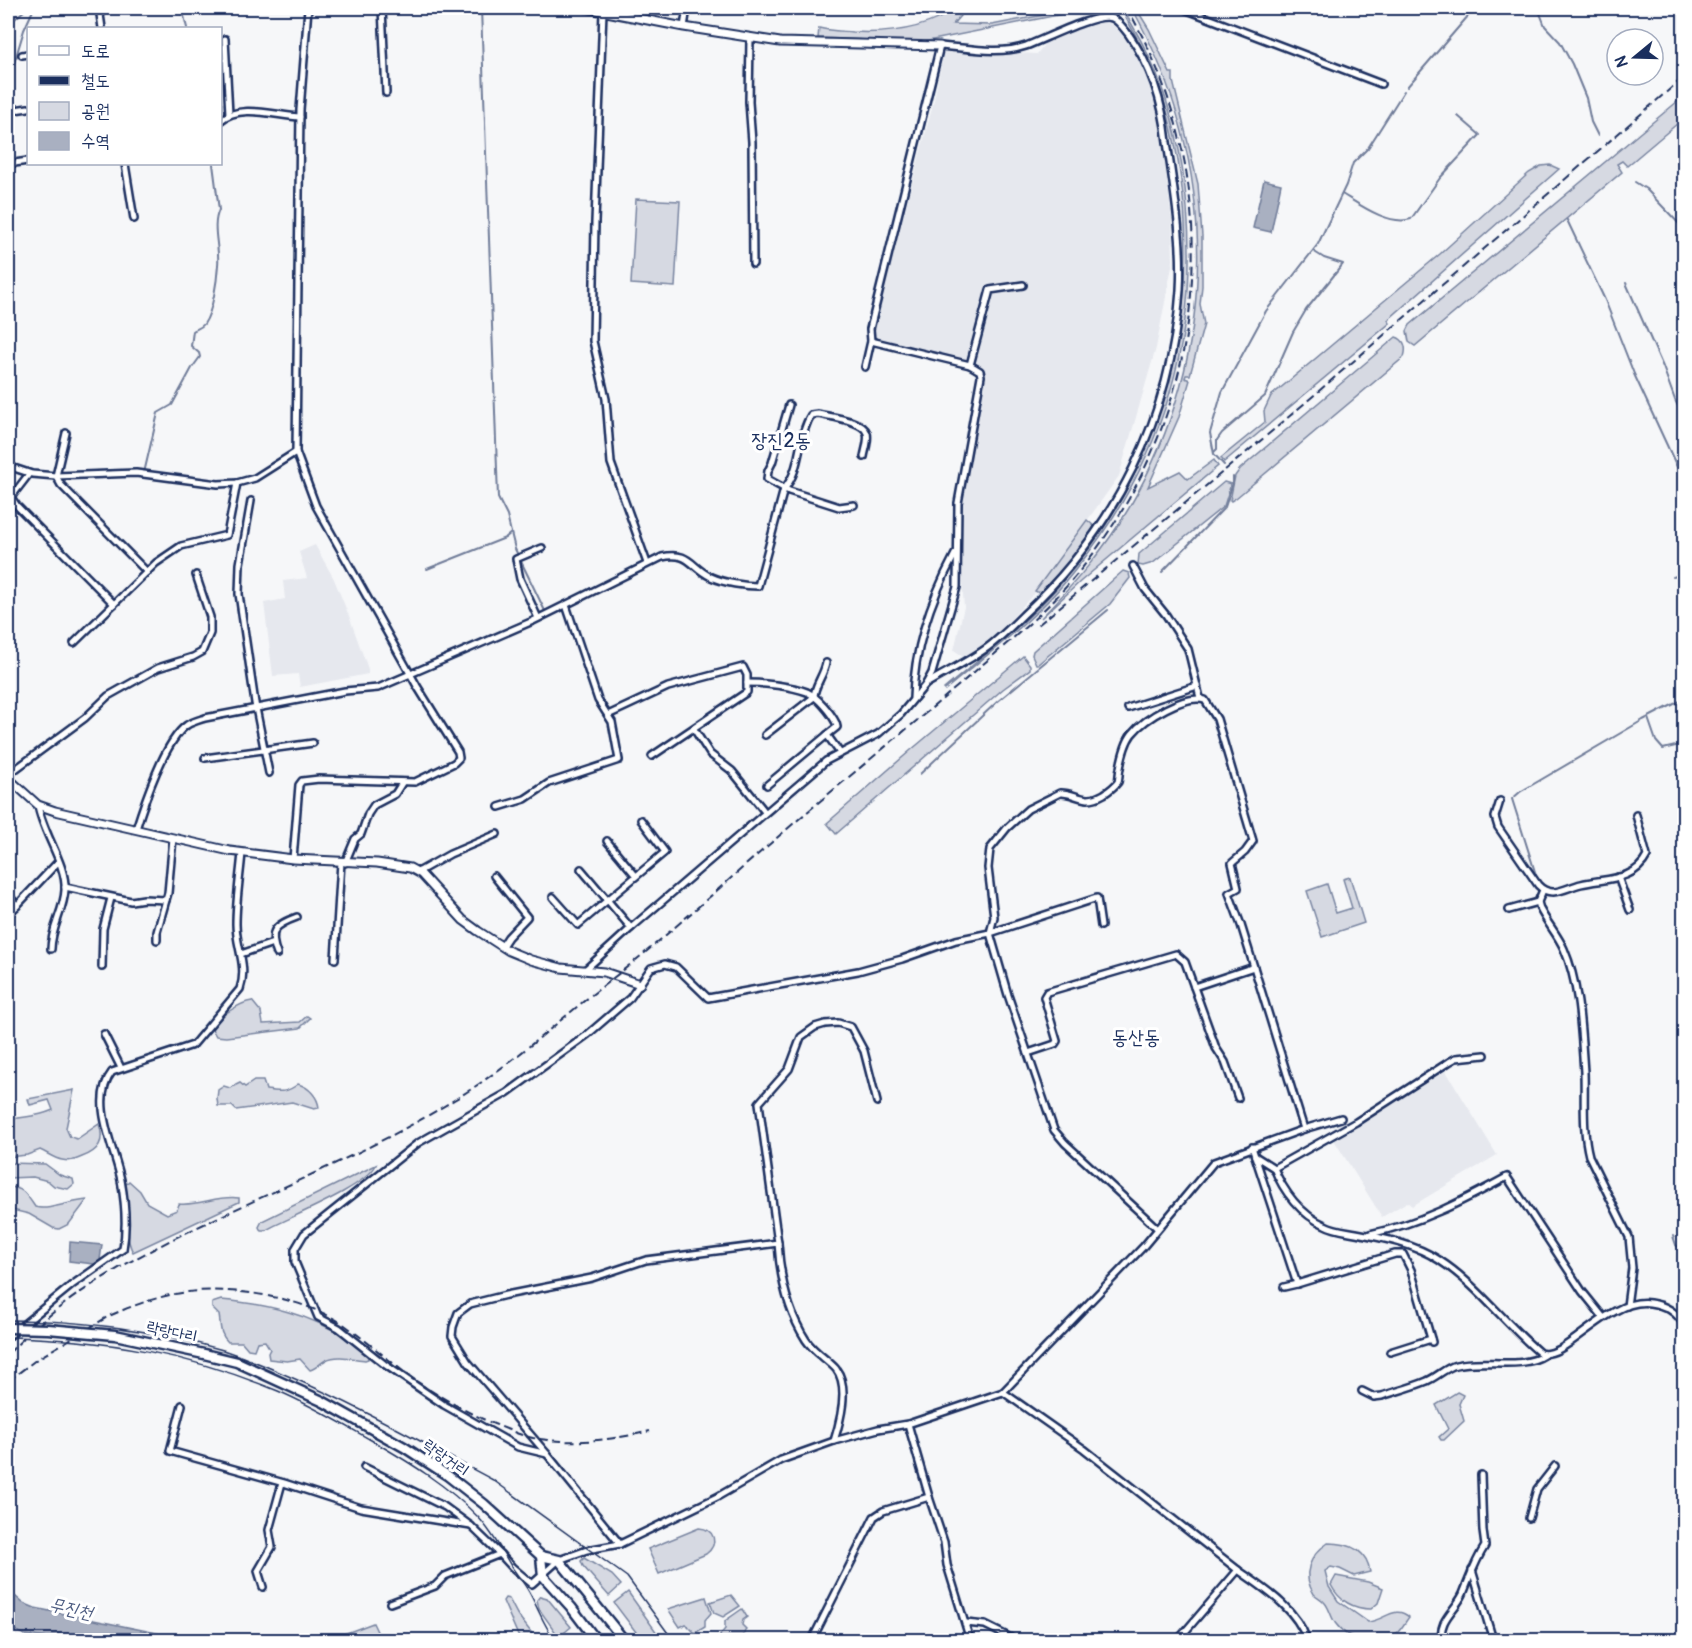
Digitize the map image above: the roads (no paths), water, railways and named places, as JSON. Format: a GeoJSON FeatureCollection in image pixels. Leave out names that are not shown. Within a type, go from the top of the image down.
{"type":"FeatureCollection","features":[{"type":"Feature","properties":{"kind":"main road","name":"락랑다리"},"geometry":{"type":"LineString","coordinates":[[8,1328],[115,1335],[204,1354],[237,1362],[322,1401]]}},
{"type":"Feature","properties":{"kind":"main road","name":"락랑거리"},"geometry":{"type":"LineString","coordinates":[[322,1401],[404,1446],[447,1474],[484,1504],[541,1557]]}},
{"type":"Feature","properties":{"kind":"main road"},"geometry":{"type":"LineString","coordinates":[[596,1641],[543,1576],[541,1557],[559,1560],[624,1641]]}},
{"type":"Feature","properties":{"kind":"street"},"geometry":{"type":"LineString","coordinates":[[99,8],[102,27]]}},
{"type":"Feature","properties":{"kind":"street"},"geometry":{"type":"LineString","coordinates":[[293,859],[299,785],[302,781],[319,779],[415,782],[430,776],[459,758],[458,752],[316,506],[296,453],[300,117],[308,8]]}},
{"type":"Feature","properties":{"kind":"street"},"geometry":{"type":"LineString","coordinates":[[382,8],[386,93]]}},
{"type":"Feature","properties":{"kind":"street"},"geometry":{"type":"LineString","coordinates":[[586,8],[750,38],[816,44],[1010,49],[1025,46],[1076,25],[1106,17],[1113,18],[1121,24],[1144,60],[1163,115],[1179,229],[1180,288],[1173,345],[1160,399],[1139,458],[1104,521],[1054,586],[987,648],[926,684]]}},
{"type":"Feature","properties":{"kind":"street"},"geometry":{"type":"LineString","coordinates":[[684,27],[687,8]]}},
{"type":"Feature","properties":{"kind":"street"},"geometry":{"type":"LineString","coordinates":[[1182,8],[1381,84]]}},
{"type":"Feature","properties":{"kind":"street"},"geometry":{"type":"LineString","coordinates":[[603,11],[593,341],[606,399],[611,463],[647,563]]}},
{"type":"Feature","properties":{"kind":"street"},"geometry":{"type":"LineString","coordinates":[[750,38],[749,102],[752,142],[753,264]]}},
{"type":"Feature","properties":{"kind":"street"},"geometry":{"type":"LineString","coordinates":[[225,39],[230,114]]}},
{"type":"Feature","properties":{"kind":"street"},"geometry":{"type":"LineString","coordinates":[[865,367],[871,341],[870,329],[940,46]]}},
{"type":"Feature","properties":{"kind":"street"},"geometry":{"type":"LineString","coordinates":[[8,111],[27,108]]}},
{"type":"Feature","properties":{"kind":"street"},"geometry":{"type":"LineString","coordinates":[[222,120],[230,114],[270,112],[300,117]]}},
{"type":"Feature","properties":{"kind":"street"},"geometry":{"type":"LineString","coordinates":[[8,164],[27,161]]}},
{"type":"Feature","properties":{"kind":"street"},"geometry":{"type":"LineString","coordinates":[[125,165],[134,219]]}},
{"type":"Feature","properties":{"kind":"street"},"geometry":{"type":"LineString","coordinates":[[970,365],[990,290],[1023,285]]}},
{"type":"Feature","properties":{"kind":"street"},"geometry":{"type":"LineString","coordinates":[[586,969],[826,761],[878,734],[901,714],[926,684],[932,673],[957,587],[958,503],[981,376],[980,371],[970,365],[871,341]]}},
{"type":"Feature","properties":{"kind":"street"},"geometry":{"type":"LineString","coordinates":[[789,405],[767,479],[780,484],[784,489],[839,507],[854,505]]}},
{"type":"Feature","properties":{"kind":"street"},"geometry":{"type":"LineString","coordinates":[[136,829],[161,762],[186,726],[205,718],[345,691],[378,688],[566,605],[647,563],[673,555],[683,556],[711,577],[758,586],[784,489],[790,483],[805,424],[811,416],[818,414],[861,425],[868,435],[864,457]]}},
{"type":"Feature","properties":{"kind":"street"},"geometry":{"type":"LineString","coordinates":[[66,433],[56,476],[61,485],[147,572]]}},
{"type":"Feature","properties":{"kind":"street"},"geometry":{"type":"LineString","coordinates":[[8,466],[29,474],[56,476],[136,473],[218,484],[237,483],[255,478],[296,453]]}},
{"type":"Feature","properties":{"kind":"street"},"geometry":{"type":"LineString","coordinates":[[12,496],[29,474]]}},
{"type":"Feature","properties":{"kind":"street"},"geometry":{"type":"LineString","coordinates":[[74,644],[147,572],[181,546],[226,535],[237,483]]}},
{"type":"Feature","properties":{"kind":"street"},"geometry":{"type":"LineString","coordinates":[[8,488],[17,506],[114,604]]}},
{"type":"Feature","properties":{"kind":"street"},"geometry":{"type":"LineString","coordinates":[[251,501],[240,564],[239,594],[269,773]]}},
{"type":"Feature","properties":{"kind":"street"},"geometry":{"type":"LineString","coordinates":[[538,618],[516,568],[519,556],[542,548]]}},
{"type":"Feature","properties":{"kind":"street"},"geometry":{"type":"LineString","coordinates":[[913,700],[914,672],[929,609],[940,581],[957,551]]}},
{"type":"Feature","properties":{"kind":"street"},"geometry":{"type":"LineString","coordinates":[[1133,566],[1145,589],[1166,615],[1188,649],[1200,698]]}},
{"type":"Feature","properties":{"kind":"street"},"geometry":{"type":"LineString","coordinates":[[196,575],[210,617],[210,633],[202,652],[158,668],[108,696],[85,718],[13,771],[8,779],[38,805],[173,838],[242,853],[293,859],[404,866],[418,872],[463,920],[502,946],[531,960],[616,975],[640,984]]}},
{"type":"Feature","properties":{"kind":"street"},"geometry":{"type":"LineString","coordinates":[[499,807],[525,799],[549,783],[619,760],[612,722],[598,700],[566,605]]}},
{"type":"Feature","properties":{"kind":"street"},"geometry":{"type":"LineString","coordinates":[[814,697],[814,691],[824,674],[826,663]]}},
{"type":"Feature","properties":{"kind":"street"},"geometry":{"type":"LineString","coordinates":[[608,715],[668,687],[743,667],[747,675],[747,692],[652,756]]}},
{"type":"Feature","properties":{"kind":"street"},"geometry":{"type":"LineString","coordinates":[[747,683],[763,683],[807,693],[814,697],[837,727],[767,785]]}},
{"type":"Feature","properties":{"kind":"street"},"geometry":{"type":"LineString","coordinates":[[1128,708],[1197,686]]}},
{"type":"Feature","properties":{"kind":"street"},"geometry":{"type":"LineString","coordinates":[[765,735],[814,697]]}},
{"type":"Feature","properties":{"kind":"street"},"geometry":{"type":"LineString","coordinates":[[1158,1229],[1065,1143],[1054,1130],[1008,995],[990,933],[994,917],[988,868],[990,849],[1007,828],[1028,809],[1052,796],[1065,793],[1079,799],[1088,799],[1103,794],[1118,782],[1123,753],[1132,734],[1153,717],[1177,704],[1200,698],[1205,700],[1217,719],[1253,841],[1245,852],[1232,863],[1239,888],[1229,893],[1304,1129]]}},
{"type":"Feature","properties":{"kind":"street"},"geometry":{"type":"LineString","coordinates":[[694,729],[710,754],[732,771],[765,812]]}},
{"type":"Feature","properties":{"kind":"street"},"geometry":{"type":"LineString","coordinates":[[826,735],[840,753]]}},
{"type":"Feature","properties":{"kind":"street"},"geometry":{"type":"LineString","coordinates":[[205,758],[313,743]]}},
{"type":"Feature","properties":{"kind":"street"},"geometry":{"type":"LineString","coordinates":[[335,959],[343,862],[355,839],[361,834],[374,805],[395,794],[402,783]]}},
{"type":"Feature","properties":{"kind":"street"},"geometry":{"type":"LineString","coordinates":[[1500,801],[1495,817],[1496,823],[1531,876],[1543,890],[1553,893],[1582,883],[1603,882],[1635,871],[1647,856],[1636,815]]}},
{"type":"Feature","properties":{"kind":"street"},"geometry":{"type":"LineString","coordinates":[[38,805],[40,817],[65,886],[51,949]]}},
{"type":"Feature","properties":{"kind":"street"},"geometry":{"type":"LineString","coordinates":[[553,897],[578,925],[665,852],[641,820]]}},
{"type":"Feature","properties":{"kind":"street"},"geometry":{"type":"LineString","coordinates":[[418,872],[450,854],[497,834]]}},
{"type":"Feature","properties":{"kind":"street"},"geometry":{"type":"LineString","coordinates":[[157,940],[166,900],[173,838]]}},
{"type":"Feature","properties":{"kind":"street"},"geometry":{"type":"LineString","coordinates":[[608,841],[636,876]]}},
{"type":"Feature","properties":{"kind":"street"},"geometry":{"type":"LineString","coordinates":[[8,1337],[72,1285],[123,1249],[126,1233],[121,1181],[104,1119],[104,1089],[112,1072],[193,1045],[240,989],[243,980],[236,925],[242,853]]}},
{"type":"Feature","properties":{"kind":"street"},"geometry":{"type":"LineString","coordinates":[[8,915],[58,862]]}},
{"type":"Feature","properties":{"kind":"street"},"geometry":{"type":"LineString","coordinates":[[581,868],[631,928]]}},
{"type":"Feature","properties":{"kind":"street"},"geometry":{"type":"LineString","coordinates":[[494,876],[527,917],[502,946]]}},
{"type":"Feature","properties":{"kind":"street"},"geometry":{"type":"LineString","coordinates":[[1618,877],[1630,910]]}},
{"type":"Feature","properties":{"kind":"street"},"geometry":{"type":"LineString","coordinates":[[65,886],[131,901],[166,900]]}},
{"type":"Feature","properties":{"kind":"street"},"geometry":{"type":"LineString","coordinates":[[1543,890],[1538,902],[1545,920],[1563,946],[1572,973],[1581,1029],[1586,1142],[1593,1164],[1629,1237],[1632,1268],[1627,1306]]}},
{"type":"Feature","properties":{"kind":"street"},"geometry":{"type":"LineString","coordinates":[[8,894],[16,906]]}},
{"type":"Feature","properties":{"kind":"street"},"geometry":{"type":"LineString","coordinates":[[102,967],[103,929],[111,898]]}},
{"type":"Feature","properties":{"kind":"street"},"geometry":{"type":"LineString","coordinates":[[547,1454],[518,1447],[444,1405],[384,1364],[339,1328],[318,1317],[295,1262],[295,1249],[304,1234],[400,1156],[445,1126],[507,1093],[618,1009],[630,998],[651,968],[664,964],[676,968],[708,998],[721,997],[779,984],[858,971],[902,959],[956,940],[990,933],[1097,898],[1101,926]]}},
{"type":"Feature","properties":{"kind":"street"},"geometry":{"type":"LineString","coordinates":[[1509,910],[1538,902]]}},
{"type":"Feature","properties":{"kind":"street"},"geometry":{"type":"LineString","coordinates":[[277,954],[273,943],[274,930],[279,923],[297,917]]}},
{"type":"Feature","properties":{"kind":"street"},"geometry":{"type":"LineString","coordinates":[[241,954],[273,943]]}},
{"type":"Feature","properties":{"kind":"street"},"geometry":{"type":"LineString","coordinates":[[1028,1053],[1055,1044],[1057,1041],[1044,997],[1047,992],[1176,954],[1185,962],[1216,1048],[1225,1062],[1238,1098]]}},
{"type":"Feature","properties":{"kind":"street"},"geometry":{"type":"LineString","coordinates":[[1194,987],[1254,967]]}},
{"type":"Feature","properties":{"kind":"street"},"geometry":{"type":"LineString","coordinates":[[834,1441],[843,1395],[842,1383],[837,1371],[806,1340],[783,1285],[759,1103],[789,1069],[801,1037],[815,1027],[838,1023],[851,1027],[864,1051],[877,1102]]}},
{"type":"Feature","properties":{"kind":"street"},"geometry":{"type":"LineString","coordinates":[[104,1034],[121,1068]]}},
{"type":"Feature","properties":{"kind":"street"},"geometry":{"type":"LineString","coordinates":[[1274,1168],[1356,1122],[1456,1058],[1485,1055]]}},
{"type":"Feature","properties":{"kind":"street"},"geometry":{"type":"LineString","coordinates":[[364,1467],[445,1506],[471,1526],[532,1584],[559,1560],[588,1550],[620,1544],[717,1497],[781,1460],[834,1441],[878,1429],[908,1424],[1004,1392],[1143,1247],[1214,1162],[1341,1118]]}},
{"type":"Feature","properties":{"kind":"street"},"geometry":{"type":"LineString","coordinates":[[1252,1147],[1297,1284]]}},
{"type":"Feature","properties":{"kind":"street"},"geometry":{"type":"LineString","coordinates":[[1255,1156],[1274,1168],[1281,1187],[1312,1218],[1326,1226],[1414,1248],[1437,1259],[1486,1300],[1533,1348],[1544,1355]]}},
{"type":"Feature","properties":{"kind":"street"},"geometry":{"type":"LineString","coordinates":[[1366,1235],[1396,1228],[1443,1212],[1507,1177],[1582,1291],[1603,1317]]}},
{"type":"Feature","properties":{"kind":"street"},"geometry":{"type":"LineString","coordinates":[[620,1544],[468,1362],[452,1336],[458,1313],[470,1304],[592,1278],[646,1260],[778,1244]]}},
{"type":"Feature","properties":{"kind":"street"},"geometry":{"type":"LineString","coordinates":[[1284,1287],[1395,1254],[1402,1254],[1411,1270],[1432,1340],[1390,1352]]}},
{"type":"Feature","properties":{"kind":"street"},"geometry":{"type":"LineString","coordinates":[[1362,1391],[1374,1396],[1382,1396],[1429,1381],[1455,1366],[1477,1362],[1532,1360],[1558,1350],[1603,1317],[1627,1306],[1644,1302],[1657,1304],[1674,1312],[1684,1325]]}},
{"type":"Feature","properties":{"kind":"street"},"geometry":{"type":"LineString","coordinates":[[1004,1392],[1084,1449],[1287,1608],[1302,1624],[1307,1641]]}},
{"type":"Feature","properties":{"kind":"street"},"geometry":{"type":"LineString","coordinates":[[182,1405],[171,1451],[361,1508],[471,1526]]}},
{"type":"Feature","properties":{"kind":"street"},"geometry":{"type":"LineString","coordinates":[[908,1424],[944,1542],[947,1565],[970,1641]]}},
{"type":"Feature","properties":{"kind":"street"},"geometry":{"type":"LineString","coordinates":[[1529,1518],[1537,1489],[1556,1466]]}},
{"type":"Feature","properties":{"kind":"street"},"geometry":{"type":"LineString","coordinates":[[1442,1641],[1441,1633],[1445,1619],[1462,1597],[1472,1569],[1485,1546],[1481,1475]]}},
{"type":"Feature","properties":{"kind":"street"},"geometry":{"type":"LineString","coordinates":[[263,1587],[258,1571],[272,1547],[269,1530],[282,1483]]}},
{"type":"Feature","properties":{"kind":"street"},"geometry":{"type":"LineString","coordinates":[[812,1641],[874,1517],[883,1511],[929,1497]]}},
{"type":"Feature","properties":{"kind":"street"},"geometry":{"type":"LineString","coordinates":[[390,1603],[435,1586],[445,1576],[500,1554]]}},
{"type":"Feature","properties":{"kind":"street"},"geometry":{"type":"LineString","coordinates":[[1472,1569],[1493,1641]]}},
{"type":"Feature","properties":{"kind":"street"},"geometry":{"type":"LineString","coordinates":[[1178,1641],[1238,1570]]}},
{"type":"Feature","properties":{"kind":"street"},"geometry":{"type":"LineString","coordinates":[[966,1623],[985,1625],[1015,1641]]}},
{"type":"Feature","properties":{"kind":"water"},"geometry":{"type":"Polygon","coordinates":[[[1264,180],[1281,184],[1271,232],[1253,228],[1264,180]]]}},
{"type":"Feature","properties":{"kind":"water"},"geometry":{"type":"Polygon","coordinates":[[[70,1242],[102,1245],[100,1260],[94,1264],[69,1261],[70,1242]]]}},
{"type":"Feature","properties":{"kind":"water","name":"무진천"},"geometry":{"type":"Polygon","coordinates":[[[8,1590],[23,1603],[35,1608],[183,1640],[62,1640],[25,1635],[8,1627],[8,1590]]]}},
{"type":"Feature","properties":{"kind":"waterway"},"geometry":{"type":"LineString","coordinates":[[8,25],[27,8]]}},
{"type":"Feature","properties":{"kind":"waterway"},"geometry":{"type":"LineString","coordinates":[[8,83],[24,30],[34,8]]}},
{"type":"Feature","properties":{"kind":"waterway"},"geometry":{"type":"LineString","coordinates":[[182,8],[187,27]]}},
{"type":"Feature","properties":{"kind":"waterway"},"geometry":{"type":"LineString","coordinates":[[481,8],[498,498],[507,516],[515,549],[545,611]]}},
{"type":"Feature","properties":{"kind":"waterway"},"geometry":{"type":"LineString","coordinates":[[1407,87],[1475,8]]}},
{"type":"Feature","properties":{"kind":"waterway"},"geometry":{"type":"LineString","coordinates":[[1538,8],[1545,26],[1560,42],[1572,64],[1586,98],[1591,122],[1598,136]]}},
{"type":"Feature","properties":{"kind":"waterway"},"geometry":{"type":"LineString","coordinates":[[1224,465],[1214,454],[1210,433],[1222,392],[1266,311],[1318,244],[1346,185],[1353,163],[1368,148],[1404,91]]}},
{"type":"Feature","properties":{"kind":"waterway"},"geometry":{"type":"LineString","coordinates":[[1342,194],[1384,217],[1393,220],[1411,219],[1440,178],[1480,135],[1458,116]]}},
{"type":"Feature","properties":{"kind":"waterway"},"geometry":{"type":"LineString","coordinates":[[144,473],[158,413],[172,405],[200,357],[191,346],[193,331],[204,324],[214,296],[218,258],[216,223],[219,210],[213,165]]}},
{"type":"Feature","properties":{"kind":"waterway"},"geometry":{"type":"LineString","coordinates":[[1635,182],[1646,189],[1684,229]]}},
{"type":"Feature","properties":{"kind":"waterway"},"geometry":{"type":"LineString","coordinates":[[1567,220],[1605,300],[1634,374],[1684,482]]}},
{"type":"Feature","properties":{"kind":"waterway"},"geometry":{"type":"LineString","coordinates":[[1214,452],[1217,449],[1217,440],[1222,433],[1265,396],[1293,332],[1306,310],[1343,264],[1324,258],[1313,251]]}},
{"type":"Feature","properties":{"kind":"waterway"},"geometry":{"type":"LineString","coordinates":[[1626,283],[1684,418]]}},
{"type":"Feature","properties":{"kind":"waterway"},"geometry":{"type":"LineString","coordinates":[[1162,572],[1225,507],[1233,477]]}},
{"type":"Feature","properties":{"kind":"waterway"},"geometry":{"type":"LineString","coordinates":[[427,569],[505,538],[511,533]]}},
{"type":"Feature","properties":{"kind":"waterway"},"geometry":{"type":"LineString","coordinates":[[1673,577],[1684,574]]}},
{"type":"Feature","properties":{"kind":"waterway"},"geometry":{"type":"LineString","coordinates":[[920,774],[997,702],[1108,610]]}},
{"type":"Feature","properties":{"kind":"waterway"},"geometry":{"type":"LineString","coordinates":[[1683,652],[1684,662]]}},
{"type":"Feature","properties":{"kind":"waterway"},"geometry":{"type":"LineString","coordinates":[[1536,875],[1512,799],[1520,792],[1643,720],[1684,699]]}},
{"type":"Feature","properties":{"kind":"waterway"},"geometry":{"type":"LineString","coordinates":[[1648,718],[1656,741],[1663,749],[1684,744]]}},
{"type":"Feature","properties":{"kind":"waterway"},"geometry":{"type":"LineString","coordinates":[[1673,1236],[1676,1245],[1684,1253]]}},
{"type":"Feature","properties":{"kind":"tram line"},"geometry":{"type":"LineString","coordinates":[[8,1320],[89,1324],[197,1343],[255,1362],[339,1399],[493,1480],[627,1577],[673,1640]]}},
{"type":"Feature","properties":{"kind":"tram line"},"geometry":{"type":"LineString","coordinates":[[8,1337],[112,1345],[179,1358],[212,1367],[278,1391],[337,1421],[427,1475],[478,1517],[527,1589],[555,1640]]}},
{"type":"Feature","properties":{"kind":"railway"},"geometry":{"type":"LineString","coordinates":[[8,1354],[55,1311],[107,1275],[190,1231],[368,1147],[426,1117],[487,1079],[664,937],[779,836],[949,694],[1049,605],[1072,580],[1121,513],[1158,439],[1181,360],[1192,278],[1191,207],[1179,138],[1158,71],[1127,8]]}},
{"type":"Feature","properties":{"kind":"railway"},"geometry":{"type":"LineString","coordinates":[[1038,625],[1277,427],[1684,77]]}},
{"type":"Feature","properties":{"kind":"railway"},"geometry":{"type":"LineString","coordinates":[[8,1381],[37,1359],[118,1312],[178,1293],[227,1291],[291,1301],[329,1316],[346,1326],[431,1391],[475,1415],[523,1435],[548,1440],[577,1441],[607,1439],[650,1431]]}},
{"type":"Feature","properties":{"kind":"district","name":"장진2동"},"geometry":{"type":"Point","coordinates":[781,440]}},
{"type":"Feature","properties":{"kind":"district","name":"동산동"},"geometry":{"type":"Point","coordinates":[1136,1037]}}]}
